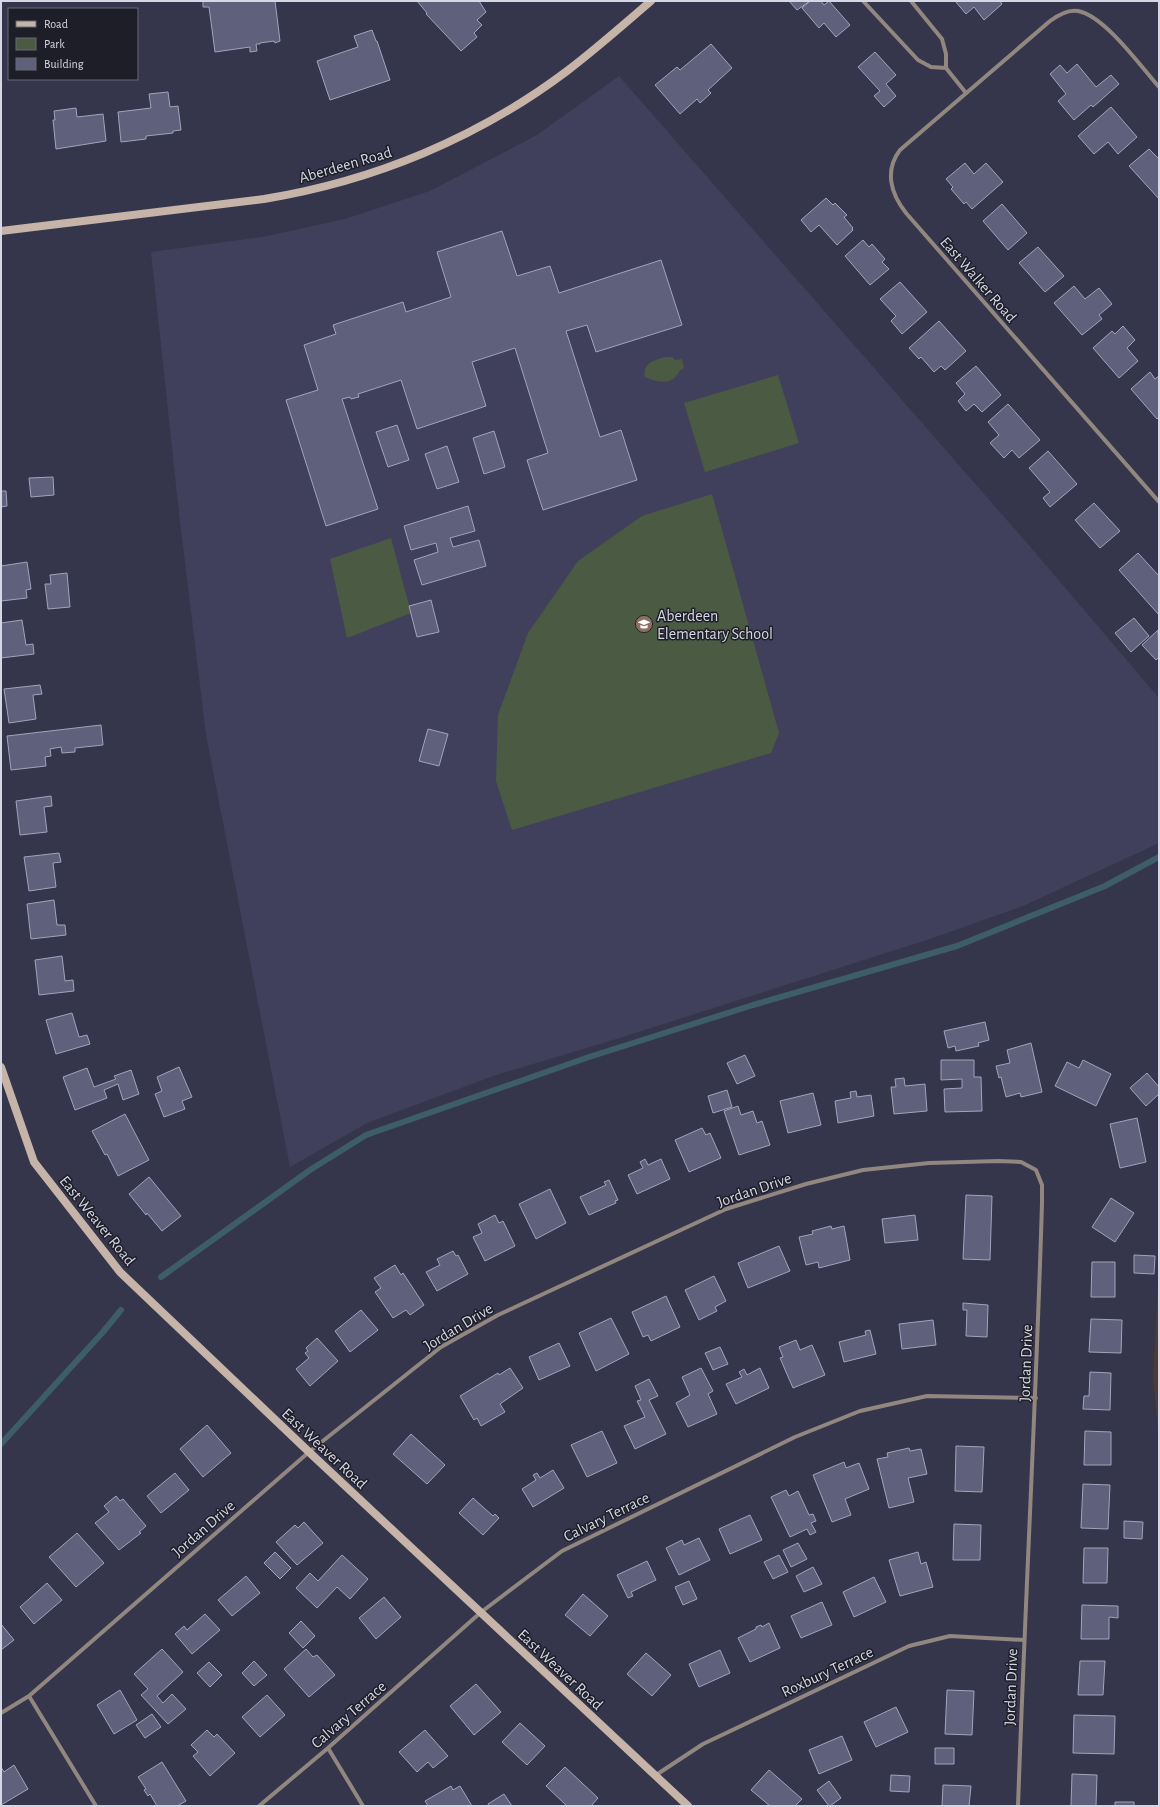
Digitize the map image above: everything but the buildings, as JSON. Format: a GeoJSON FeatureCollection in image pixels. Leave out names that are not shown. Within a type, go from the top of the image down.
{"type":"FeatureCollection","features":[{"type":"Feature","properties":{"kind":"street","name":"Aberdeen Road"},"geometry":{"type":"LineString","coordinates":[[1,231],[292,195],[376,172],[441,146],[474,130],[510,109],[566,71],[651,1]]}},
{"type":"Feature","properties":{"kind":"street"},"geometry":{"type":"LineString","coordinates":[[863,1],[918,60],[931,67],[946,68]]}},
{"type":"Feature","properties":{"kind":"street"},"geometry":{"type":"LineString","coordinates":[[911,1],[942,39],[946,54],[946,68],[966,92]]}},
{"type":"Feature","properties":{"kind":"street","name":"East Walker Road"},"geometry":{"type":"LineString","coordinates":[[1159,87],[1108,28],[1086,13],[1077,11],[1062,13],[1050,20],[900,150],[895,156],[890,172],[890,180],[896,198],[911,219],[1159,502]]}},
{"type":"Feature","properties":{"kind":"street","name":"East Weaver Road"},"geometry":{"type":"LineString","coordinates":[[1,1067],[34,1162],[120,1272],[308,1452],[688,1806]]}},
{"type":"Feature","properties":{"kind":"street","name":"Jordan Drive"},"geometry":{"type":"LineString","coordinates":[[1,1713],[29,1696],[308,1452],[441,1347],[498,1315],[726,1210],[806,1184],[863,1170],[929,1163],[1021,1162],[1036,1170],[1042,1185],[1036,1398],[1024,1640],[1018,1806]]}},
{"type":"Feature","properties":{"kind":"street","name":"Calvary Terrace"},"geometry":{"type":"LineString","coordinates":[[259,1806],[328,1748],[480,1613],[562,1551],[795,1437],[860,1411],[927,1396],[1036,1398]]}},
{"type":"Feature","properties":{"kind":"street","name":"Roxbury Terrace"},"geometry":{"type":"LineString","coordinates":[[655,1776],[703,1744],[909,1646],[950,1636],[1024,1640]]}},
{"type":"Feature","properties":{"kind":"street"},"geometry":{"type":"LineString","coordinates":[[29,1696],[96,1806]]}},
{"type":"Feature","properties":{"kind":"street"},"geometry":{"type":"LineString","coordinates":[[328,1748],[363,1806]]}},
{"type":"Feature","properties":{"kind":"shaded area","name":"Aberdeen Elementary School"},"geometry":{"type":"Polygon","coordinates":[[[619,76],[1033,550],[1159,698],[1159,843],[1023,906],[930,939],[613,1040],[496,1075],[367,1123],[290,1167],[206,735],[179,513],[151,252],[262,237],[345,219],[430,191],[537,135],[619,76]]]}},
{"type":"Feature","properties":{"kind":"shaded area"},"geometry":{"type":"Polygon","coordinates":[[[1159,1264],[1159,1441],[1153,1377],[1159,1264]]]}},
{"type":"Feature","properties":{"kind":"green space"},"geometry":{"type":"Polygon","coordinates":[[[665,357],[672,357],[675,360],[682,359],[684,368],[680,370],[670,381],[656,381],[645,377],[645,369],[650,363],[665,357]]]}},
{"type":"Feature","properties":{"kind":"green space"},"geometry":{"type":"Polygon","coordinates":[[[778,375],[799,443],[705,472],[684,403],[778,375]]]}},
{"type":"Feature","properties":{"kind":"green space"},"geometry":{"type":"Polygon","coordinates":[[[712,494],[779,733],[771,753],[512,830],[496,781],[498,715],[528,633],[578,561],[642,516],[712,494]]]}},
{"type":"Feature","properties":{"kind":"green space"},"geometry":{"type":"Polygon","coordinates":[[[391,538],[411,613],[347,638],[330,559],[391,538]]]}},
{"type":"Feature","properties":{"kind":"waterway"},"geometry":{"type":"LineString","coordinates":[[161,1277],[310,1170],[366,1135],[589,1057],[753,1005],[957,946],[1105,886],[1159,857]]}},
{"type":"Feature","properties":{"kind":"waterway"},"geometry":{"type":"LineString","coordinates":[[1,1444],[103,1332],[121,1310]]}},
{"type":"Feature","properties":{"kind":"place","name":"Aberdeen Elementary School"},"geometry":{"type":"Point","coordinates":[644,624]}}]}
